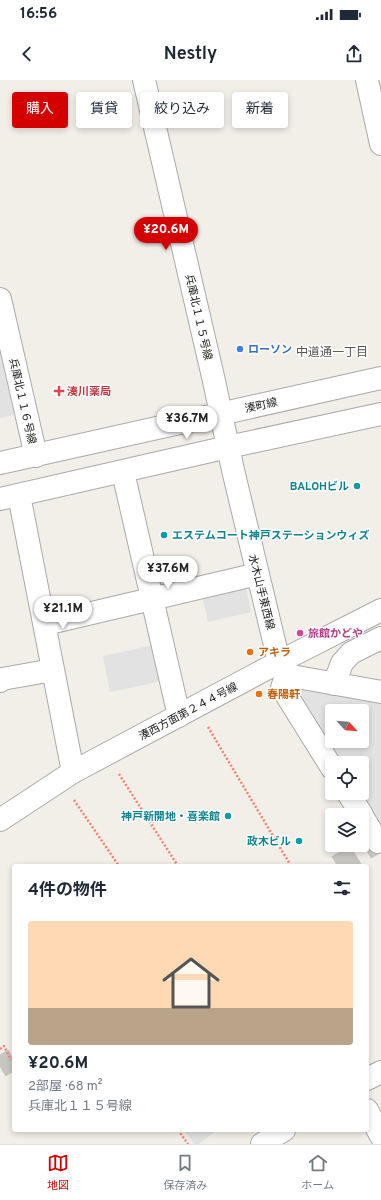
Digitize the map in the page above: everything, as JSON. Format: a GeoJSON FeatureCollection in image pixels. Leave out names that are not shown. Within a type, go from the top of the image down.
{"type":"FeatureCollection","features":[{"type":"Feature","properties":{"kind":"street","name":"兵庫北１１５号線"},"geometry":{"type":"LineString","coordinates":[[144,80],[221,414]]}},
{"type":"Feature","properties":{"kind":"street"},"geometry":{"type":"LineString","coordinates":[[366,80],[381,144]]}},
{"type":"Feature","properties":{"kind":"street","name":"兵庫北１１６号線"},"geometry":{"type":"LineString","coordinates":[[0,299],[36,456]]}},
{"type":"Feature","properties":{"kind":"street","name":"湊町線"},"geometry":{"type":"LineString","coordinates":[[0,463],[381,378]]}},
{"type":"Feature","properties":{"kind":"street","name":"水木山手東西線"},"geometry":{"type":"LineString","coordinates":[[221,414],[258,574],[283,669],[282,688],[325,757]]}},
{"type":"Feature","properties":{"kind":"street"},"geometry":{"type":"LineString","coordinates":[[67,776],[53,670],[45,624],[10,497],[381,414]]}},
{"type":"Feature","properties":{"kind":"street"},"geometry":{"type":"LineString","coordinates":[[123,472],[153,599],[187,711]]}},
{"type":"Feature","properties":{"kind":"street"},"geometry":{"type":"LineString","coordinates":[[45,624],[258,574]]}},
{"type":"Feature","properties":{"kind":"street","name":"湊西方面第２４４号線"},"geometry":{"type":"LineString","coordinates":[[0,820],[67,776],[187,711],[283,669],[381,610]]}},
{"type":"Feature","properties":{"kind":"street"},"geometry":{"type":"LineString","coordinates":[[334,684],[342,663],[351,654],[381,638]]}},
{"type":"Feature","properties":{"kind":"street"},"geometry":{"type":"LineString","coordinates":[[283,669],[334,684],[381,692]]}},
{"type":"Feature","properties":{"kind":"street"},"geometry":{"type":"LineString","coordinates":[[0,681],[2,679],[53,670]]}},
{"type":"Feature","properties":{"kind":"street"},"geometry":{"type":"LineString","coordinates":[[369,827],[378,842]]}},
{"type":"Feature","properties":{"kind":"street"},"geometry":{"type":"LineString","coordinates":[[369,1078],[381,1072]]}},
{"type":"Feature","properties":{"kind":"street"},"geometry":{"type":"LineString","coordinates":[[369,1114],[381,1136]]}},
{"type":"Feature","properties":{"kind":"street"},"geometry":{"type":"LineString","coordinates":[[262,1144],[281,1132]]}},
{"type":"Feature","properties":{"kind":"path"},"geometry":{"type":"LineString","coordinates":[[187,711],[290,864]]}},
{"type":"Feature","properties":{"kind":"path"},"geometry":{"type":"LineString","coordinates":[[106,755],[177,864]]}},
{"type":"Feature","properties":{"kind":"path"},"geometry":{"type":"LineString","coordinates":[[67,776],[118,864]]}},
{"type":"Feature","properties":{"kind":"path"},"geometry":{"type":"LineString","coordinates":[[0,1049],[4,1046],[11,1060]]}},
{"type":"Feature","properties":{"kind":"path"},"geometry":{"type":"LineString","coordinates":[[179,1132],[188,1144]]}},
{"type":"Feature","properties":{"kind":"shaded area"},"geometry":{"type":"Polygon","coordinates":[[[0,354],[14,415],[0,418],[0,354]]]}},
{"type":"Feature","properties":{"kind":"shaded area"},"geometry":{"type":"Polygon","coordinates":[[[246,586],[251,612],[208,622],[202,596],[246,586]]]}},
{"type":"Feature","properties":{"kind":"shaded area"},"geometry":{"type":"Polygon","coordinates":[[[154,645],[162,681],[110,692],[103,656],[154,645]]]}},
{"type":"Feature","properties":{"kind":"shaded area"},"geometry":{"type":"Polygon","coordinates":[[[289,688],[381,700],[381,825],[376,828],[369,817],[369,808],[363,808],[358,800],[369,800],[369,756],[332,756],[327,748],[369,748],[369,704],[325,704],[325,745],[289,688]]]}},
{"type":"Feature","properties":{"kind":"shaded area"},"geometry":{"type":"Polygon","coordinates":[[[185,1132],[214,1132],[199,1144],[194,1144],[185,1132]]]}},
{"type":"Feature","properties":{"kind":"tunnel"},"geometry":{"type":"LineString","coordinates":[[340,864],[381,840]]}},
{"type":"Feature","properties":{"kind":"tunnel"},"geometry":{"type":"LineString","coordinates":[[0,1067],[12,1060]]}},
{"type":"Feature","properties":{"kind":"place","name":"ローソン"},"geometry":{"type":"Point","coordinates":[240,349]}},
{"type":"Feature","properties":{"kind":"place","name":"湊川薬局"},"geometry":{"type":"Point","coordinates":[59,391]}},
{"type":"Feature","properties":{"kind":"place","name":"BALOHビル"},"geometry":{"type":"Point","coordinates":[357,486]}},
{"type":"Feature","properties":{"kind":"place","name":"エステムコート神戸ステーションウィズ"},"geometry":{"type":"Point","coordinates":[164,535]}},
{"type":"Feature","properties":{"kind":"place","name":"旅館かどや"},"geometry":{"type":"Point","coordinates":[300,633]}},
{"type":"Feature","properties":{"kind":"place","name":"アキラ"},"geometry":{"type":"Point","coordinates":[250,652]}},
{"type":"Feature","properties":{"kind":"place","name":"春陽軒"},"geometry":{"type":"Point","coordinates":[259,694]}},
{"type":"Feature","properties":{"kind":"place","name":"神戸新開地・喜楽館"},"geometry":{"type":"Point","coordinates":[228,816]}},
{"type":"Feature","properties":{"kind":"place","name":"政木ビル"},"geometry":{"type":"Point","coordinates":[299,841]}},
{"type":"Feature","properties":{"kind":"district","name":"中道通一丁目"},"geometry":{"type":"Point","coordinates":[332,352]}}]}
